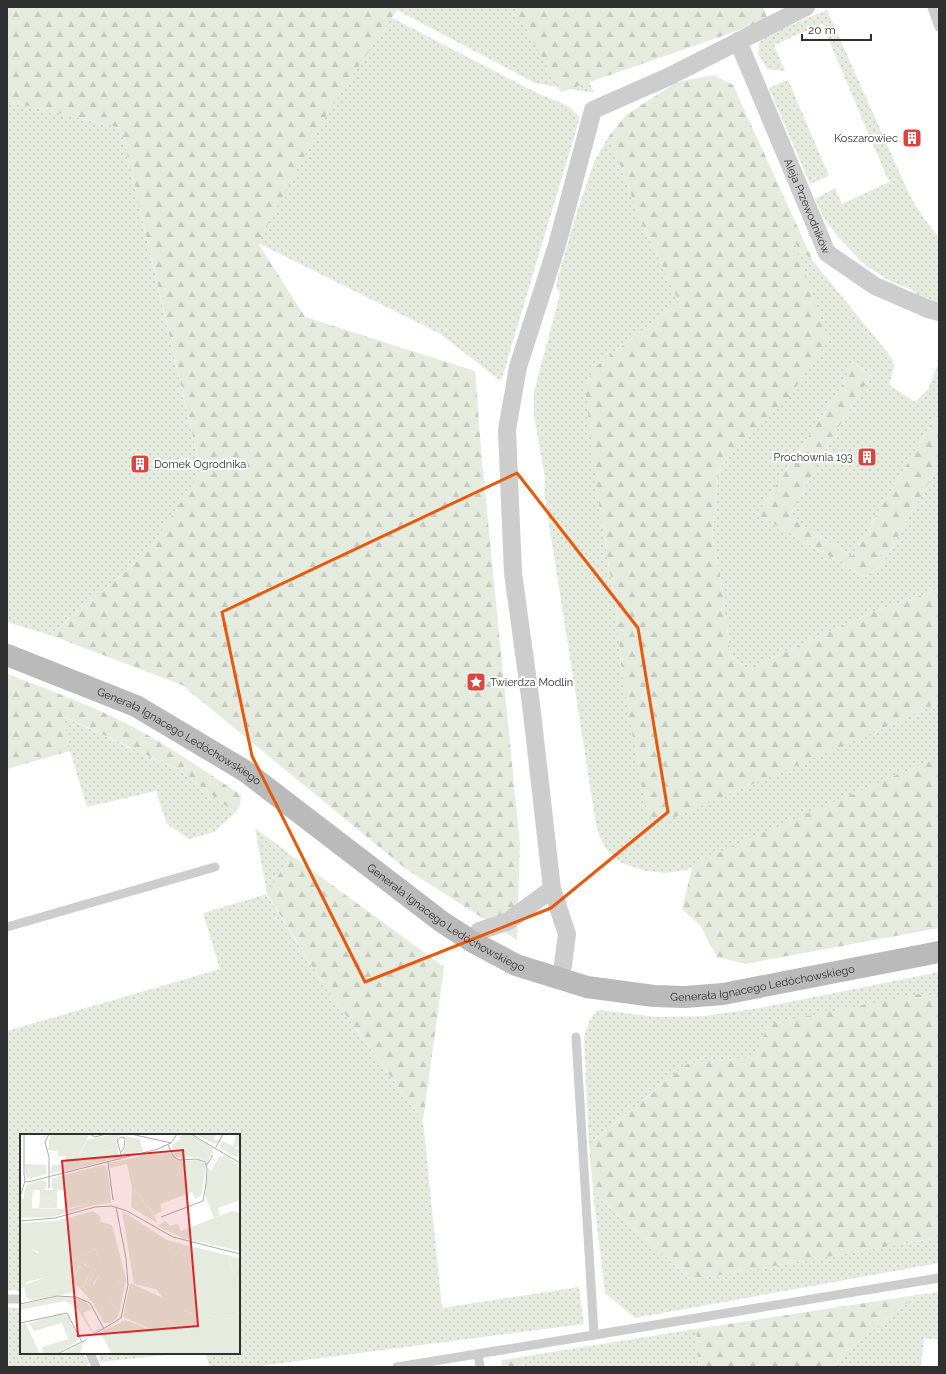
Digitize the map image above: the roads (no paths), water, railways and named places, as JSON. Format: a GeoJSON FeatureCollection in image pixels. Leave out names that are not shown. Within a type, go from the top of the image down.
{"type":"FeatureCollection","features":[{"type":"Feature","properties":{"kind":"street"},"geometry":{"type":"LineString","coordinates":[[561,980],[567,934],[552,889],[531,704],[513,573],[507,430],[518,367],[557,246],[593,110],[668,77],[806,7]]}},
{"type":"Feature","properties":{"kind":"street","name":"Aleja Przewodników"},"geometry":{"type":"LineString","coordinates":[[738,41],[827,253],[875,286],[928,309],[939,312]]}},
{"type":"Feature","properties":{"kind":"street","name":"Generała Ignacego Ledóchowskiego"},"geometry":{"type":"LineString","coordinates":[[7,654],[136,706],[245,771],[442,922],[473,942],[516,965],[561,980],[587,987],[654,996],[723,994],[939,952]]}},
{"type":"Feature","properties":{"kind":"street"},"geometry":{"type":"LineString","coordinates":[[473,942],[479,931],[507,922],[552,889]]}},
{"type":"Feature","properties":{"kind":"lane"},"geometry":{"type":"LineString","coordinates":[[932,7],[939,27]]}},
{"type":"Feature","properties":{"kind":"lane"},"geometry":{"type":"LineString","coordinates":[[7,927],[215,867]]}},
{"type":"Feature","properties":{"kind":"lane"},"geometry":{"type":"LineString","coordinates":[[576,1037],[594,1336]]}},
{"type":"Feature","properties":{"kind":"lane"},"geometry":{"type":"LineString","coordinates":[[397,1367],[594,1336],[939,1278]]}},
{"type":"Feature","properties":{"kind":"lane"},"geometry":{"type":"LineString","coordinates":[[7,1299],[20,1299]]}},
{"type":"Feature","properties":{"kind":"lane"},"geometry":{"type":"LineString","coordinates":[[90,1354],[96,1367]]}},
{"type":"Feature","properties":{"kind":"lane"},"geometry":{"type":"LineString","coordinates":[[478,1354],[480,1367]]}},
{"type":"Feature","properties":{"kind":"place","name":"Koszarowiec"},"geometry":{"type":"Point","coordinates":[912,138]}},
{"type":"Feature","properties":{"kind":"place","name":"Prochownia 193"},"geometry":{"type":"Point","coordinates":[867,457]}},
{"type":"Feature","properties":{"kind":"place","name":"Domek Ogrodnika"},"geometry":{"type":"Point","coordinates":[140,464]}},
{"type":"Feature","properties":{"kind":"place","name":"Twierdza Modlin"},"geometry":{"type":"Point","coordinates":[476,682]}}]}
